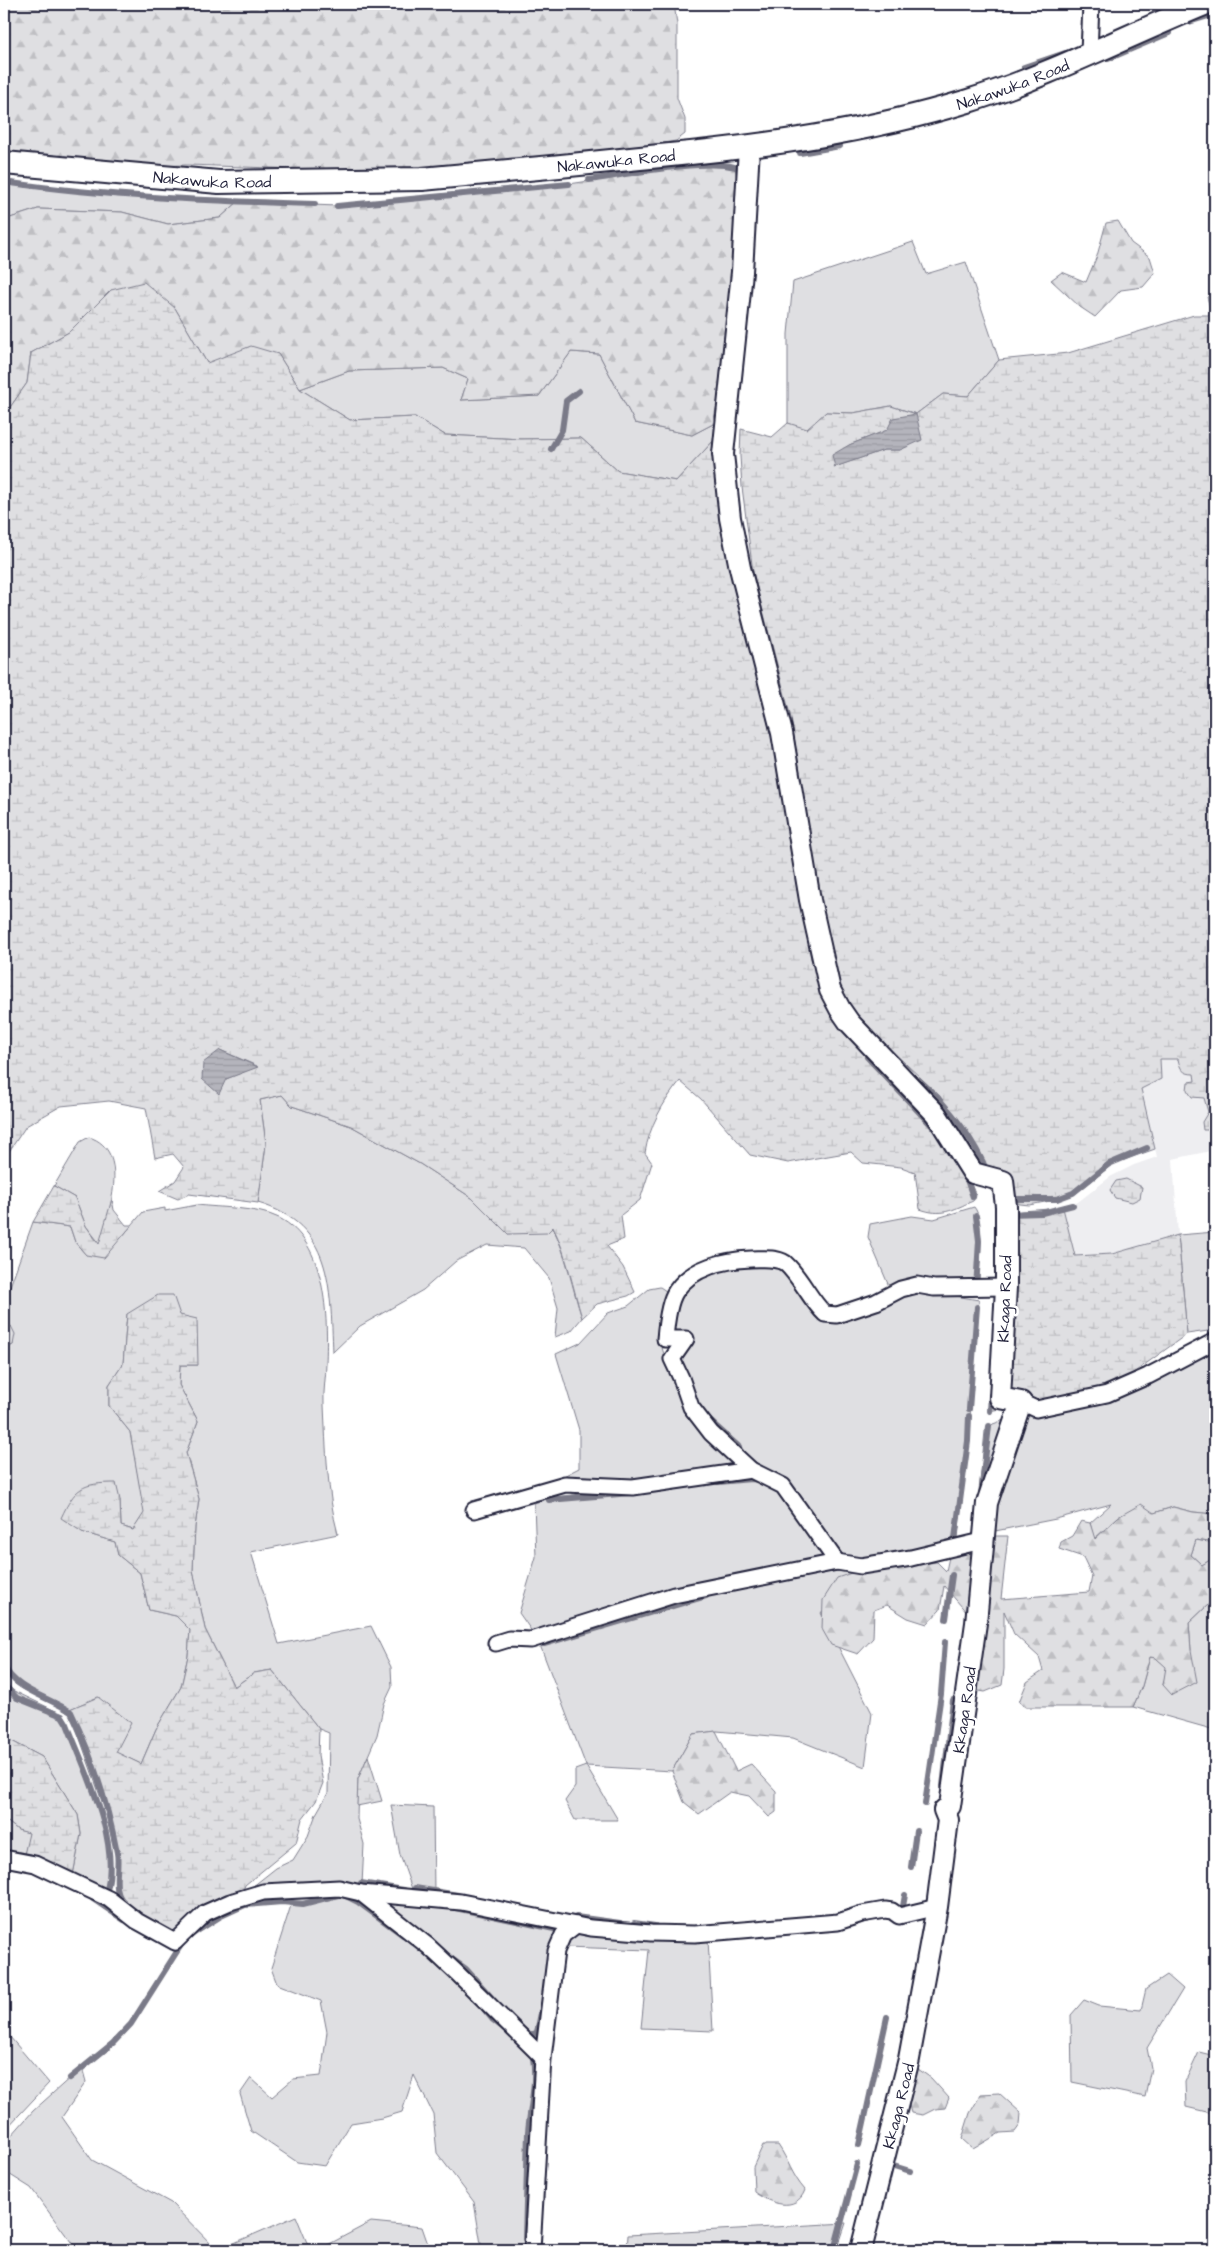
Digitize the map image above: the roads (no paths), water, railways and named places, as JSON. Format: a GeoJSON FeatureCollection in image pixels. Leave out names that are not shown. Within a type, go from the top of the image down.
{"type":"FeatureCollection","features":[{"type":"Feature","properties":{"kind":"main road","name":"Nakawuka Road"},"geometry":{"type":"LineString","coordinates":[[4,163],[219,182],[374,180],[432,178],[749,147],[825,136],[882,124],[966,102],[1025,81],[1204,4]]}},
{"type":"Feature","properties":{"kind":"street"},"geometry":{"type":"LineString","coordinates":[[1089,53],[1091,4]]}},
{"type":"Feature","properties":{"kind":"street","name":"Kkaga Road"},"geometry":{"type":"LineString","coordinates":[[749,147],[742,272],[723,454],[740,568],[782,733],[810,900],[827,977],[840,1009],[862,1037],[936,1114],[973,1173],[1003,1180],[1006,1206],[1006,1287],[1000,1398],[1021,1402],[987,1503],[975,1633],[950,1806],[944,1810],[948,1820],[938,1907],[910,2060],[861,2250]]}},
{"type":"Feature","properties":{"kind":"street"},"geometry":{"type":"LineString","coordinates":[[838,1562],[782,1486],[751,1470],[711,1434],[691,1407],[681,1378],[672,1360],[686,1339],[665,1339],[666,1326],[676,1291],[692,1276],[721,1262],[773,1259],[784,1263],[814,1303],[825,1314],[838,1315],[876,1302],[901,1289],[917,1285],[934,1288],[1006,1287]]}},
{"type":"Feature","properties":{"kind":"street"},"geometry":{"type":"LineString","coordinates":[[1021,1402],[1036,1409],[1107,1394],[1148,1376],[1215,1341]]}},
{"type":"Feature","properties":{"kind":"street"},"geometry":{"type":"LineString","coordinates":[[474,1510],[565,1484],[633,1487],[751,1470]]}},
{"type":"Feature","properties":{"kind":"street"},"geometry":{"type":"LineString","coordinates":[[496,1643],[509,1639],[530,1640],[674,1594],[838,1562],[861,1566],[910,1558],[982,1542]]}},
{"type":"Feature","properties":{"kind":"street"},"geometry":{"type":"LineString","coordinates":[[4,1858],[35,1864],[109,1899],[137,1921],[174,1942],[205,1913],[230,1902],[263,1892],[339,1888],[361,1893],[461,1902],[576,1926],[651,1933],[696,1934],[838,1922],[862,1914],[885,1910],[892,1911],[898,1916],[938,1907]]}},
{"type":"Feature","properties":{"kind":"street"},"geometry":{"type":"LineString","coordinates":[[361,1893],[428,1946],[458,1973],[543,2058]]}},
{"type":"Feature","properties":{"kind":"street"},"geometry":{"type":"LineString","coordinates":[[532,2250],[543,2058],[556,1951],[563,1935],[576,1926]]}},
{"type":"Feature","properties":{"kind":"waterway"},"geometry":{"type":"LineString","coordinates":[[1189,22],[1215,14]]}},
{"type":"Feature","properties":{"kind":"waterway"},"geometry":{"type":"LineString","coordinates":[[1108,59],[1169,33]]}},
{"type":"Feature","properties":{"kind":"waterway"},"geometry":{"type":"LineString","coordinates":[[1024,67],[1065,53]]}},
{"type":"Feature","properties":{"kind":"waterway"},"geometry":{"type":"LineString","coordinates":[[800,153],[840,146]]}},
{"type":"Feature","properties":{"kind":"waterway"},"geometry":{"type":"LineString","coordinates":[[589,180],[685,166],[722,165],[735,167]]}},
{"type":"Feature","properties":{"kind":"waterway"},"geometry":{"type":"LineString","coordinates":[[4,182],[121,195],[315,204]]}},
{"type":"Feature","properties":{"kind":"waterway"},"geometry":{"type":"LineString","coordinates":[[337,206],[569,184]]}},
{"type":"Feature","properties":{"kind":"waterway"},"geometry":{"type":"LineString","coordinates":[[551,449],[562,430],[566,401],[579,391]]}},
{"type":"Feature","properties":{"kind":"waterway"},"geometry":{"type":"LineString","coordinates":[[867,1057],[935,1129]]}},
{"type":"Feature","properties":{"kind":"waterway"},"geometry":{"type":"LineString","coordinates":[[919,1080],[959,1123],[975,1147],[988,1174]]}},
{"type":"Feature","properties":{"kind":"waterway"},"geometry":{"type":"LineString","coordinates":[[1008,1199],[1057,1199],[1073,1193],[1109,1164],[1147,1148]]}},
{"type":"Feature","properties":{"kind":"waterway"},"geometry":{"type":"LineString","coordinates":[[965,1174],[973,1197]]}},
{"type":"Feature","properties":{"kind":"waterway"},"geometry":{"type":"LineString","coordinates":[[1009,1214],[1042,1213],[1073,1205]]}},
{"type":"Feature","properties":{"kind":"waterway"},"geometry":{"type":"LineString","coordinates":[[976,1216],[979,1241],[976,1288]]}},
{"type":"Feature","properties":{"kind":"waterway"},"geometry":{"type":"LineString","coordinates":[[969,1409],[977,1307]]}},
{"type":"Feature","properties":{"kind":"waterway"},"geometry":{"type":"LineString","coordinates":[[990,1411],[991,1395]]}},
{"type":"Feature","properties":{"kind":"waterway"},"geometry":{"type":"LineString","coordinates":[[954,1546],[968,1441],[969,1416]]}},
{"type":"Feature","properties":{"kind":"waterway"},"geometry":{"type":"LineString","coordinates":[[710,1421],[738,1446],[743,1455]]}},
{"type":"Feature","properties":{"kind":"waterway"},"geometry":{"type":"LineString","coordinates":[[981,1494],[989,1426]]}},
{"type":"Feature","properties":{"kind":"waterway"},"geometry":{"type":"LineString","coordinates":[[718,1482],[760,1480]]}},
{"type":"Feature","properties":{"kind":"waterway"},"geometry":{"type":"LineString","coordinates":[[549,1500],[631,1493]]}},
{"type":"Feature","properties":{"kind":"waterway"},"geometry":{"type":"LineString","coordinates":[[946,1619],[952,1575]]}},
{"type":"Feature","properties":{"kind":"waterway"},"geometry":{"type":"LineString","coordinates":[[544,1644],[706,1596]]}},
{"type":"Feature","properties":{"kind":"waterway"},"geometry":{"type":"LineString","coordinates":[[925,1804],[941,1694],[945,1642]]}},
{"type":"Feature","properties":{"kind":"waterway"},"geometry":{"type":"LineString","coordinates":[[4,1666],[9,1674],[24,1687],[71,1712],[86,1746],[104,1799],[117,1853],[118,1893],[126,1904]]}},
{"type":"Feature","properties":{"kind":"waterway"},"geometry":{"type":"LineString","coordinates":[[4,1685],[17,1698],[62,1716],[67,1724],[91,1784],[105,1827],[110,1870],[107,1890],[100,1891]]}},
{"type":"Feature","properties":{"kind":"waterway"},"geometry":{"type":"LineString","coordinates":[[943,1786],[953,1700]]}},
{"type":"Feature","properties":{"kind":"waterway"},"geometry":{"type":"LineString","coordinates":[[911,1867],[916,1831]]}},
{"type":"Feature","properties":{"kind":"waterway"},"geometry":{"type":"LineString","coordinates":[[361,1883],[404,1890]]}},
{"type":"Feature","properties":{"kind":"waterway"},"geometry":{"type":"LineString","coordinates":[[415,1888],[458,1895]]}},
{"type":"Feature","properties":{"kind":"waterway"},"geometry":{"type":"LineString","coordinates":[[191,1935],[221,1916],[245,1905],[282,1902],[303,1904],[342,1894],[358,1902],[403,1935]]}},
{"type":"Feature","properties":{"kind":"waterway"},"geometry":{"type":"LineString","coordinates":[[902,1912],[905,1895]]}},
{"type":"Feature","properties":{"kind":"waterway"},"geometry":{"type":"LineString","coordinates":[[93,1899],[124,1920]]}},
{"type":"Feature","properties":{"kind":"waterway"},"geometry":{"type":"LineString","coordinates":[[455,1908],[554,1929]]}},
{"type":"Feature","properties":{"kind":"waterway"},"geometry":{"type":"LineString","coordinates":[[576,1917],[620,1923]]}},
{"type":"Feature","properties":{"kind":"waterway"},"geometry":{"type":"LineString","coordinates":[[634,1923],[655,1926]]}},
{"type":"Feature","properties":{"kind":"waterway"},"geometry":{"type":"LineString","coordinates":[[70,2078],[113,2043],[131,2024],[183,1942]]}},
{"type":"Feature","properties":{"kind":"waterway"},"geometry":{"type":"LineString","coordinates":[[449,1957],[466,1969],[492,1998]]}},
{"type":"Feature","properties":{"kind":"waterway"},"geometry":{"type":"LineString","coordinates":[[523,2030],[529,2034],[537,2032],[543,2004]]}},
{"type":"Feature","properties":{"kind":"waterway"},"geometry":{"type":"LineString","coordinates":[[484,2009],[493,2020],[507,2031]]}},
{"type":"Feature","properties":{"kind":"waterway"},"geometry":{"type":"LineString","coordinates":[[859,2145],[887,2017]]}},
{"type":"Feature","properties":{"kind":"waterway"},"geometry":{"type":"LineString","coordinates":[[525,2239],[528,2132],[534,2082],[532,2052]]}},
{"type":"Feature","properties":{"kind":"waterway"},"geometry":{"type":"LineString","coordinates":[[884,2163],[910,2171]]}},
{"type":"Feature","properties":{"kind":"waterway"},"geometry":{"type":"LineString","coordinates":[[834,2250],[857,2164]]}}]}
